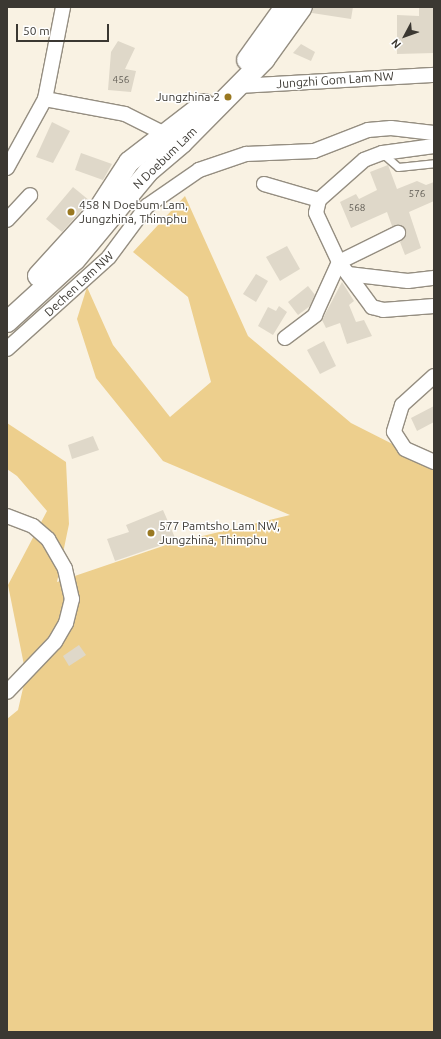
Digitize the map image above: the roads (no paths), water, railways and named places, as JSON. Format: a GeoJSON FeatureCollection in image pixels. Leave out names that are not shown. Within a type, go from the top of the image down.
{"type":"FeatureCollection","features":[{"type":"Feature","properties":{"kind":"main road","name":"N Doebum Lam"},"geometry":{"type":"LineString","coordinates":[[7,322],[75,260],[174,139],[227,82],[285,7]]}},
{"type":"Feature","properties":{"kind":"main road","name":"N Doebum Lam"},"geometry":{"type":"LineString","coordinates":[[7,305],[83,228],[129,162],[174,139],[237,86],[273,49],[302,7]]}},
{"type":"Feature","properties":{"kind":"street"},"geometry":{"type":"LineString","coordinates":[[7,168],[45,99],[63,7]]}},
{"type":"Feature","properties":{"kind":"street","name":"Jungzhi Gom Lam NW"},"geometry":{"type":"LineString","coordinates":[[237,86],[434,75]]}},
{"type":"Feature","properties":{"kind":"street"},"geometry":{"type":"LineString","coordinates":[[45,99],[125,114],[174,139]]}},
{"type":"Feature","properties":{"kind":"street","name":"Dechen Lam NW"},"geometry":{"type":"LineString","coordinates":[[7,349],[109,257],[147,206],[199,170],[246,154],[314,151],[368,130],[391,128],[434,133]]}},
{"type":"Feature","properties":{"kind":"street"},"geometry":{"type":"LineString","coordinates":[[434,146],[382,152],[343,176],[318,200],[316,213],[319,223],[338,262],[348,274],[354,287],[372,307],[383,310],[434,306]]}},
{"type":"Feature","properties":{"kind":"street"},"geometry":{"type":"LineString","coordinates":[[264,184],[318,200]]}},
{"type":"Feature","properties":{"kind":"street"},"geometry":{"type":"LineString","coordinates":[[7,220],[30,196]]}},
{"type":"Feature","properties":{"kind":"street"},"geometry":{"type":"LineString","coordinates":[[285,338],[315,315],[338,262],[398,233]]}},
{"type":"Feature","properties":{"kind":"street"},"geometry":{"type":"LineString","coordinates":[[348,274],[408,281],[434,278]]}},
{"type":"Feature","properties":{"kind":"street"},"geometry":{"type":"LineString","coordinates":[[434,376],[402,405],[394,432],[405,449],[434,462]]}},
{"type":"Feature","properties":{"kind":"street"},"geometry":{"type":"LineString","coordinates":[[7,516],[33,526],[48,539],[65,569],[72,599],[66,622],[55,642],[7,692]]}},
{"type":"Feature","properties":{"kind":"lane"},"geometry":{"type":"LineString","coordinates":[[382,152],[398,167],[434,163]]}},
{"type":"Feature","properties":{"kind":"place","name":"Jungzhina 2"},"geometry":{"type":"Point","coordinates":[228,97]}},
{"type":"Feature","properties":{"kind":"place","name":"458 N Doebum Lam, Jungzhina, Thimphu"},"geometry":{"type":"Point","coordinates":[71,212]}},
{"type":"Feature","properties":{"kind":"place","name":"577 Pamtsho Lam NW, Jungzhina, Thimphu"},"geometry":{"type":"Point","coordinates":[151,533]}}]}
